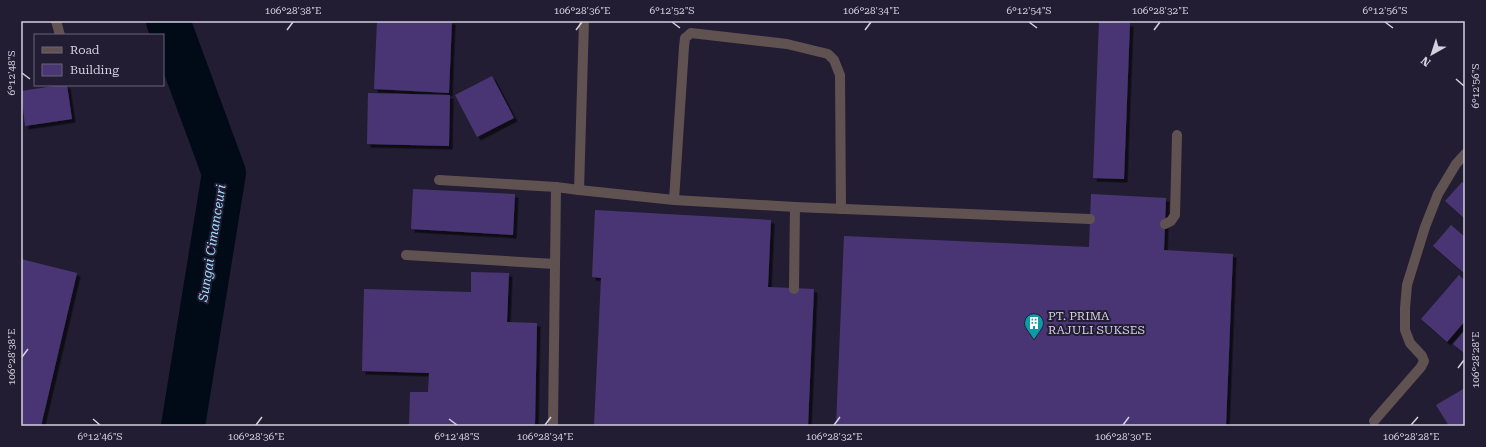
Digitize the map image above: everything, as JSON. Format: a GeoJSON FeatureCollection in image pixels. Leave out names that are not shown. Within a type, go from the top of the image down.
{"type":"FeatureCollection","features":[{"type":"Feature","properties":{"kind":"street"},"geometry":{"type":"LineString","coordinates":[[56,21],[60,34]]}},
{"type":"Feature","properties":{"kind":"street"},"geometry":{"type":"LineString","coordinates":[[579,190],[584,21]]}},
{"type":"Feature","properties":{"kind":"street"},"geometry":{"type":"LineString","coordinates":[[674,200],[685,38],[691,34],[787,44],[828,54],[834,60],[840,75],[841,208]]}},
{"type":"Feature","properties":{"kind":"street"},"geometry":{"type":"LineString","coordinates":[[1165,224],[1175,215],[1177,135]]}},
{"type":"Feature","properties":{"kind":"street"},"geometry":{"type":"LineString","coordinates":[[1374,421],[1421,367],[1424,361],[1422,356],[1410,343],[1405,330],[1407,284],[1425,227],[1438,194],[1456,164],[1465,154]]}},
{"type":"Feature","properties":{"kind":"street"},"geometry":{"type":"LineString","coordinates":[[439,180],[556,187],[674,200],[1090,220]]}},
{"type":"Feature","properties":{"kind":"street"},"geometry":{"type":"LineString","coordinates":[[553,426],[556,187]]}},
{"type":"Feature","properties":{"kind":"street"},"geometry":{"type":"LineString","coordinates":[[794,289],[795,207]]}},
{"type":"Feature","properties":{"kind":"street"},"geometry":{"type":"LineString","coordinates":[[406,255],[555,264]]}},
{"type":"Feature","properties":{"kind":"building"},"geometry":{"type":"Polygon","coordinates":[[[377,21],[452,21],[449,93],[374,89],[377,21]]]}},
{"type":"Feature","properties":{"kind":"building"},"geometry":{"type":"Polygon","coordinates":[[[1099,21],[1130,23],[1124,179],[1093,178],[1099,21]]]}},
{"type":"Feature","properties":{"kind":"building"},"geometry":{"type":"Polygon","coordinates":[[[492,76],[514,118],[477,137],[455,95],[492,76]]]}},
{"type":"Feature","properties":{"kind":"building"},"geometry":{"type":"Polygon","coordinates":[[[54,86],[67,86],[72,119],[25,126],[21,91],[54,86]]]}},
{"type":"Feature","properties":{"kind":"building"},"geometry":{"type":"Polygon","coordinates":[[[368,93],[450,95],[449,146],[367,144],[368,93]]]}},
{"type":"Feature","properties":{"kind":"building"},"geometry":{"type":"Polygon","coordinates":[[[1462,182],[1465,185],[1465,219],[1445,201],[1462,182]]]}},
{"type":"Feature","properties":{"kind":"building"},"geometry":{"type":"Polygon","coordinates":[[[413,189],[515,194],[513,235],[411,229],[413,189]]]}},
{"type":"Feature","properties":{"kind":"building","name":"PT. PRIMA RAJULI SUKSES"},"geometry":{"type":"Polygon","coordinates":[[[1091,194],[1166,198],[1164,250],[1233,254],[1226,426],[836,426],[844,236],[1089,247],[1091,194]]]}},
{"type":"Feature","properties":{"kind":"building"},"geometry":{"type":"Polygon","coordinates":[[[595,210],[771,220],[768,287],[814,289],[808,426],[594,426],[601,278],[592,277],[595,210]]]}},
{"type":"Feature","properties":{"kind":"building"},"geometry":{"type":"Polygon","coordinates":[[[1451,225],[1465,237],[1465,274],[1433,246],[1451,225]]]}},
{"type":"Feature","properties":{"kind":"building"},"geometry":{"type":"Polygon","coordinates":[[[21,259],[77,273],[41,426],[21,426],[21,259]]]}},
{"type":"Feature","properties":{"kind":"building"},"geometry":{"type":"Polygon","coordinates":[[[471,272],[509,273],[507,322],[537,323],[535,426],[409,426],[410,392],[428,392],[429,373],[362,371],[364,289],[471,292],[471,272]]]}},
{"type":"Feature","properties":{"kind":"building"},"geometry":{"type":"Polygon","coordinates":[[[1459,275],[1465,281],[1465,321],[1447,342],[1421,319],[1459,275]]]}},
{"type":"Feature","properties":{"kind":"building"},"geometry":{"type":"Polygon","coordinates":[[[1465,330],[1465,354],[1453,344],[1465,330]]]}},
{"type":"Feature","properties":{"kind":"building"},"geometry":{"type":"Polygon","coordinates":[[[1465,388],[1465,426],[1449,426],[1436,405],[1465,388]]]}},
{"type":"Feature","properties":{"kind":"waterway","name":"Sungai Cimanceuri"},"geometry":{"type":"LineString","coordinates":[[168,21],[224,173],[183,426]]}},
{"type":"Feature","properties":{"kind":"place","name":"PT. PRIMA RAJULI SUKSES"},"geometry":{"type":"Point","coordinates":[1034,340]}}]}
